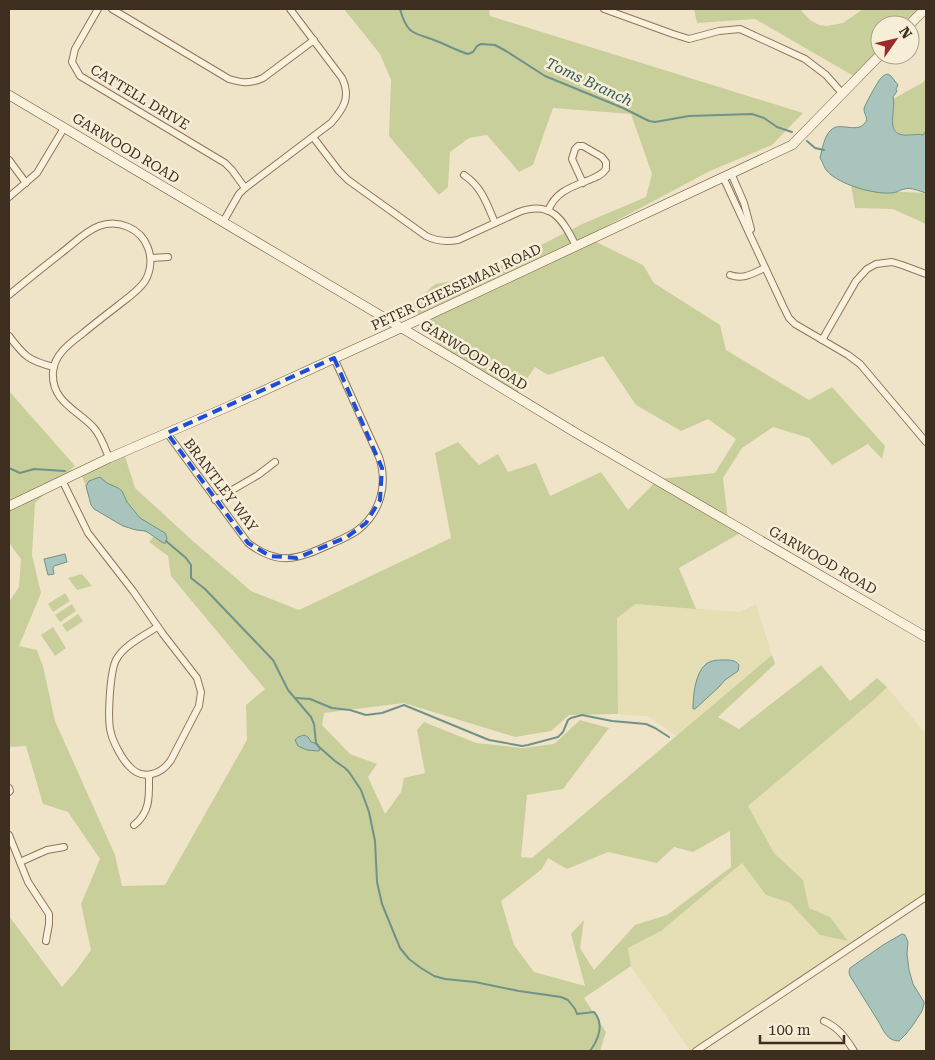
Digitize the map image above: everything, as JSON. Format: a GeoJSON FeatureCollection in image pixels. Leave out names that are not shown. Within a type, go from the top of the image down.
{"type":"FeatureCollection","features":[{"type":"Feature","properties":{"kind":"street","name":"CATTELL DRIVE"},"geometry":{"type":"LineString","coordinates":[[98,9],[75,49],[72,62],[80,76],[225,163],[245,188]]}},
{"type":"Feature","properties":{"kind":"street"},"geometry":{"type":"LineString","coordinates":[[112,9],[229,79],[242,83],[257,81],[263,78],[314,40]]}},
{"type":"Feature","properties":{"kind":"street"},"geometry":{"type":"LineString","coordinates":[[223,222],[245,188],[331,123],[340,113],[346,102],[346,90],[342,78],[290,9]]}},
{"type":"Feature","properties":{"kind":"street"},"geometry":{"type":"LineString","coordinates":[[604,9],[689,39],[740,28],[805,59],[826,75],[842,92]]}},
{"type":"Feature","properties":{"kind":"street","name":"PETER CHEESEMAN ROAD"},"geometry":{"type":"LineString","coordinates":[[9,506],[109,458],[232,405],[401,328],[792,145],[870,65]]}},
{"type":"Feature","properties":{"kind":"street","name":"GARWOOD ROAD"},"geometry":{"type":"LineString","coordinates":[[9,95],[584,438],[926,637]]}},
{"type":"Feature","properties":{"kind":"street"},"geometry":{"type":"LineString","coordinates":[[9,197],[34,176],[64,128]]}},
{"type":"Feature","properties":{"kind":"street"},"geometry":{"type":"LineString","coordinates":[[313,137],[348,180],[430,238],[445,241],[458,240],[526,210],[537,209],[548,211],[564,222],[576,246]]}},
{"type":"Feature","properties":{"kind":"street"},"geometry":{"type":"LineString","coordinates":[[548,211],[558,195],[602,173],[606,169],[605,160],[602,157],[581,146],[574,149],[572,159],[583,182]]}},
{"type":"Feature","properties":{"kind":"street"},"geometry":{"type":"LineString","coordinates":[[9,160],[26,183]]}},
{"type":"Feature","properties":{"kind":"street"},"geometry":{"type":"LineString","coordinates":[[464,175],[475,183],[480,190],[496,223]]}},
{"type":"Feature","properties":{"kind":"street"},"geometry":{"type":"LineString","coordinates":[[727,175],[765,268],[789,318],[800,327],[848,354],[860,364],[926,442]]}},
{"type":"Feature","properties":{"kind":"street"},"geometry":{"type":"LineString","coordinates":[[9,295],[94,228],[105,224],[120,224],[136,231],[144,240],[149,250],[150,258],[149,273],[142,285],[69,344],[60,355],[54,367],[53,379],[58,395],[96,430],[109,458]]}},
{"type":"Feature","properties":{"kind":"street"},"geometry":{"type":"LineString","coordinates":[[150,258],[168,257]]}},
{"type":"Feature","properties":{"kind":"street"},"geometry":{"type":"LineString","coordinates":[[822,340],[856,281],[867,269],[876,264],[892,262],[926,274]]}},
{"type":"Feature","properties":{"kind":"street"},"geometry":{"type":"LineString","coordinates":[[730,275],[745,277],[765,268]]}},
{"type":"Feature","properties":{"kind":"street"},"geometry":{"type":"LineString","coordinates":[[9,336],[27,357],[36,362],[54,367]]}},
{"type":"Feature","properties":{"kind":"street","name":"BRANTLEY WAY"},"geometry":{"type":"LineString","coordinates":[[167,433],[248,543],[265,554],[281,558],[297,558],[307,555],[353,533],[370,519],[378,505],[383,484],[379,457],[334,358]]}},
{"type":"Feature","properties":{"kind":"street"},"geometry":{"type":"LineString","coordinates":[[215,500],[258,475],[275,462]]}},
{"type":"Feature","properties":{"kind":"street"},"geometry":{"type":"LineString","coordinates":[[62,480],[88,534],[133,591],[199,682],[201,697],[197,710],[168,764],[161,770],[149,775],[140,774],[125,762],[112,736],[109,721],[112,672],[116,660],[126,649],[158,627]]}},
{"type":"Feature","properties":{"kind":"street"},"geometry":{"type":"LineString","coordinates":[[134,825],[142,818],[146,809],[149,775]]}},
{"type":"Feature","properties":{"kind":"street"},"geometry":{"type":"LineString","coordinates":[[9,788],[9,792]]}},
{"type":"Feature","properties":{"kind":"street"},"geometry":{"type":"LineString","coordinates":[[9,835],[12,852],[20,862],[31,887],[48,914],[49,924],[46,941]]}},
{"type":"Feature","properties":{"kind":"street"},"geometry":{"type":"LineString","coordinates":[[20,862],[47,850],[64,847]]}},
{"type":"Feature","properties":{"kind":"street"},"geometry":{"type":"LineString","coordinates":[[696,1051],[926,897]]}},
{"type":"Feature","properties":{"kind":"street"},"geometry":{"type":"LineString","coordinates":[[824,1021],[832,1024],[842,1033],[854,1051]]}},
{"type":"Feature","properties":{"kind":"highlighted area"},"geometry":{"type":"Polygon","coordinates":[[[334,358],[382,468],[380,500],[366,523],[347,537],[297,558],[270,556],[248,543],[167,433],[334,358]]]}},
{"type":"Feature","properties":{"kind":"shaded area"},"geometry":{"type":"Polygon","coordinates":[[[636,604],[740,612],[756,604],[772,655],[676,736],[648,716],[618,714],[617,618],[636,604]]]}},
{"type":"Feature","properties":{"kind":"shaded area"},"geometry":{"type":"Polygon","coordinates":[[[887,687],[926,733],[926,894],[699,1051],[690,1051],[631,966],[628,948],[661,931],[742,863],[766,895],[790,903],[820,935],[847,941],[830,917],[809,908],[803,880],[774,853],[747,806],[887,687]]]}},
{"type":"Feature","properties":{"kind":"green space"},"geometry":{"type":"Polygon","coordinates":[[[344,9],[489,9],[490,16],[803,113],[772,145],[710,171],[586,237],[643,265],[654,283],[720,325],[726,350],[809,400],[832,387],[885,446],[882,459],[868,444],[832,465],[809,438],[773,427],[742,448],[723,478],[728,520],[744,531],[679,568],[696,609],[636,604],[617,618],[618,714],[569,715],[551,731],[515,737],[404,703],[324,713],[322,725],[350,754],[377,764],[368,777],[385,814],[401,792],[404,778],[425,773],[417,730],[424,722],[476,743],[523,748],[554,744],[580,720],[609,728],[563,789],[527,795],[521,857],[532,858],[772,655],[775,664],[718,717],[739,729],[821,665],[850,701],[877,678],[887,687],[876,698],[748,806],[774,853],[803,880],[809,908],[830,917],[848,941],[820,935],[790,903],[766,895],[742,863],[661,931],[628,948],[631,966],[584,998],[606,1032],[600,1051],[9,1051],[9,916],[62,987],[91,950],[81,904],[100,859],[68,812],[43,804],[26,746],[9,747],[9,602],[19,587],[21,559],[9,543],[9,391],[75,466],[35,503],[32,555],[41,593],[19,646],[37,650],[43,666],[55,721],[115,855],[122,886],[165,885],[247,740],[246,705],[265,689],[171,576],[168,556],[149,542],[154,536],[94,509],[82,476],[125,456],[135,488],[194,542],[251,591],[299,610],[451,538],[435,453],[458,442],[479,465],[498,454],[508,472],[536,463],[550,496],[601,472],[628,510],[658,479],[715,473],[736,439],[708,419],[681,431],[636,405],[603,356],[548,375],[535,367],[514,398],[445,355],[413,304],[435,284],[479,277],[580,225],[646,197],[652,174],[631,114],[553,108],[533,165],[519,172],[487,135],[469,138],[450,152],[448,187],[439,195],[389,136],[391,80],[380,54],[344,9]],[[730,831],[693,852],[674,847],[657,863],[608,852],[567,869],[548,858],[542,869],[501,901],[514,945],[534,972],[585,986],[571,934],[584,920],[580,948],[594,970],[635,925],[667,915],[731,867],[730,831]]]}},
{"type":"Feature","properties":{"kind":"green space"},"geometry":{"type":"Polygon","coordinates":[[[694,9],[800,9],[810,20],[819,25],[827,26],[843,23],[863,9],[925,9],[919,15],[870,15],[870,65],[857,78],[755,19],[697,23],[694,9]]]}},
{"type":"Feature","properties":{"kind":"green space"},"geometry":{"type":"Polygon","coordinates":[[[926,79],[926,141],[901,137],[892,127],[893,99],[926,79]]]}},
{"type":"Feature","properties":{"kind":"green space"},"geometry":{"type":"Polygon","coordinates":[[[850,180],[878,191],[926,193],[926,224],[893,209],[855,208],[850,180]]]}},
{"type":"Feature","properties":{"kind":"green space"},"geometry":{"type":"Polygon","coordinates":[[[82,574],[92,586],[77,590],[68,578],[82,574]]]}},
{"type":"Feature","properties":{"kind":"green space"},"geometry":{"type":"Polygon","coordinates":[[[65,593],[70,601],[53,612],[48,604],[65,593]]]}},
{"type":"Feature","properties":{"kind":"green space"},"geometry":{"type":"Polygon","coordinates":[[[72,604],[76,611],[60,622],[55,615],[72,604]]]}},
{"type":"Feature","properties":{"kind":"green space"},"geometry":{"type":"Polygon","coordinates":[[[78,614],[83,621],[67,632],[62,625],[78,614]]]}},
{"type":"Feature","properties":{"kind":"green space"},"geometry":{"type":"Polygon","coordinates":[[[53,627],[66,648],[55,656],[41,635],[53,627]]]}},
{"type":"Feature","properties":{"kind":"water"},"geometry":{"type":"Polygon","coordinates":[[[888,74],[898,85],[893,97],[893,128],[895,131],[902,135],[923,135],[926,131],[926,193],[909,188],[894,193],[865,190],[847,184],[832,176],[826,170],[820,158],[825,139],[831,130],[839,127],[853,128],[865,123],[864,109],[866,103],[879,80],[888,74]]]}},
{"type":"Feature","properties":{"kind":"water"},"geometry":{"type":"Polygon","coordinates":[[[100,477],[122,491],[127,502],[140,518],[165,533],[166,543],[163,543],[146,531],[123,526],[94,509],[91,505],[86,486],[89,481],[100,477]]]}},
{"type":"Feature","properties":{"kind":"water"},"geometry":{"type":"Polygon","coordinates":[[[65,554],[67,562],[54,566],[54,574],[48,575],[44,559],[65,554]]]}},
{"type":"Feature","properties":{"kind":"water"},"geometry":{"type":"Polygon","coordinates":[[[721,660],[735,662],[739,665],[738,671],[725,680],[693,709],[694,691],[699,673],[708,663],[721,660]]]}},
{"type":"Feature","properties":{"kind":"water"},"geometry":{"type":"Polygon","coordinates":[[[304,735],[311,742],[318,744],[320,750],[307,750],[298,746],[295,740],[304,735]]]}},
{"type":"Feature","properties":{"kind":"water"},"geometry":{"type":"Polygon","coordinates":[[[902,934],[905,935],[908,942],[907,954],[913,984],[924,1004],[922,1011],[906,1034],[899,1041],[895,1041],[885,1033],[849,972],[850,968],[902,934]]]}},
{"type":"Feature","properties":{"kind":"waterway","name":"Toms Branch"},"geometry":{"type":"LineString","coordinates":[[400,9],[406,25],[414,33],[468,54],[481,44],[495,45],[545,76],[623,108],[649,121],[655,122],[689,116],[752,114],[764,118],[777,127],[792,132]]}},
{"type":"Feature","properties":{"kind":"waterway","name":"Toms Branch"},"geometry":{"type":"LineString","coordinates":[[807,141],[815,148],[824,150]]}},
{"type":"Feature","properties":{"kind":"waterway"},"geometry":{"type":"LineString","coordinates":[[9,468],[20,473],[34,469],[65,471]]}},
{"type":"Feature","properties":{"kind":"waterway"},"geometry":{"type":"LineString","coordinates":[[166,541],[186,558],[191,565],[191,578],[205,589],[273,660],[288,690],[311,717],[318,746],[349,772],[361,790],[369,812],[375,841],[377,882],[382,904],[400,948],[409,959],[434,976],[561,997],[568,1000],[577,1014],[594,1012],[600,1027],[596,1042],[590,1051]]}},
{"type":"Feature","properties":{"kind":"waterway"},"geometry":{"type":"LineString","coordinates":[[296,698],[310,699],[332,708],[350,710],[366,715],[382,713],[404,705],[489,740],[522,746],[558,737],[563,732],[568,720],[582,715],[612,721],[646,724],[669,737]]}}]}
